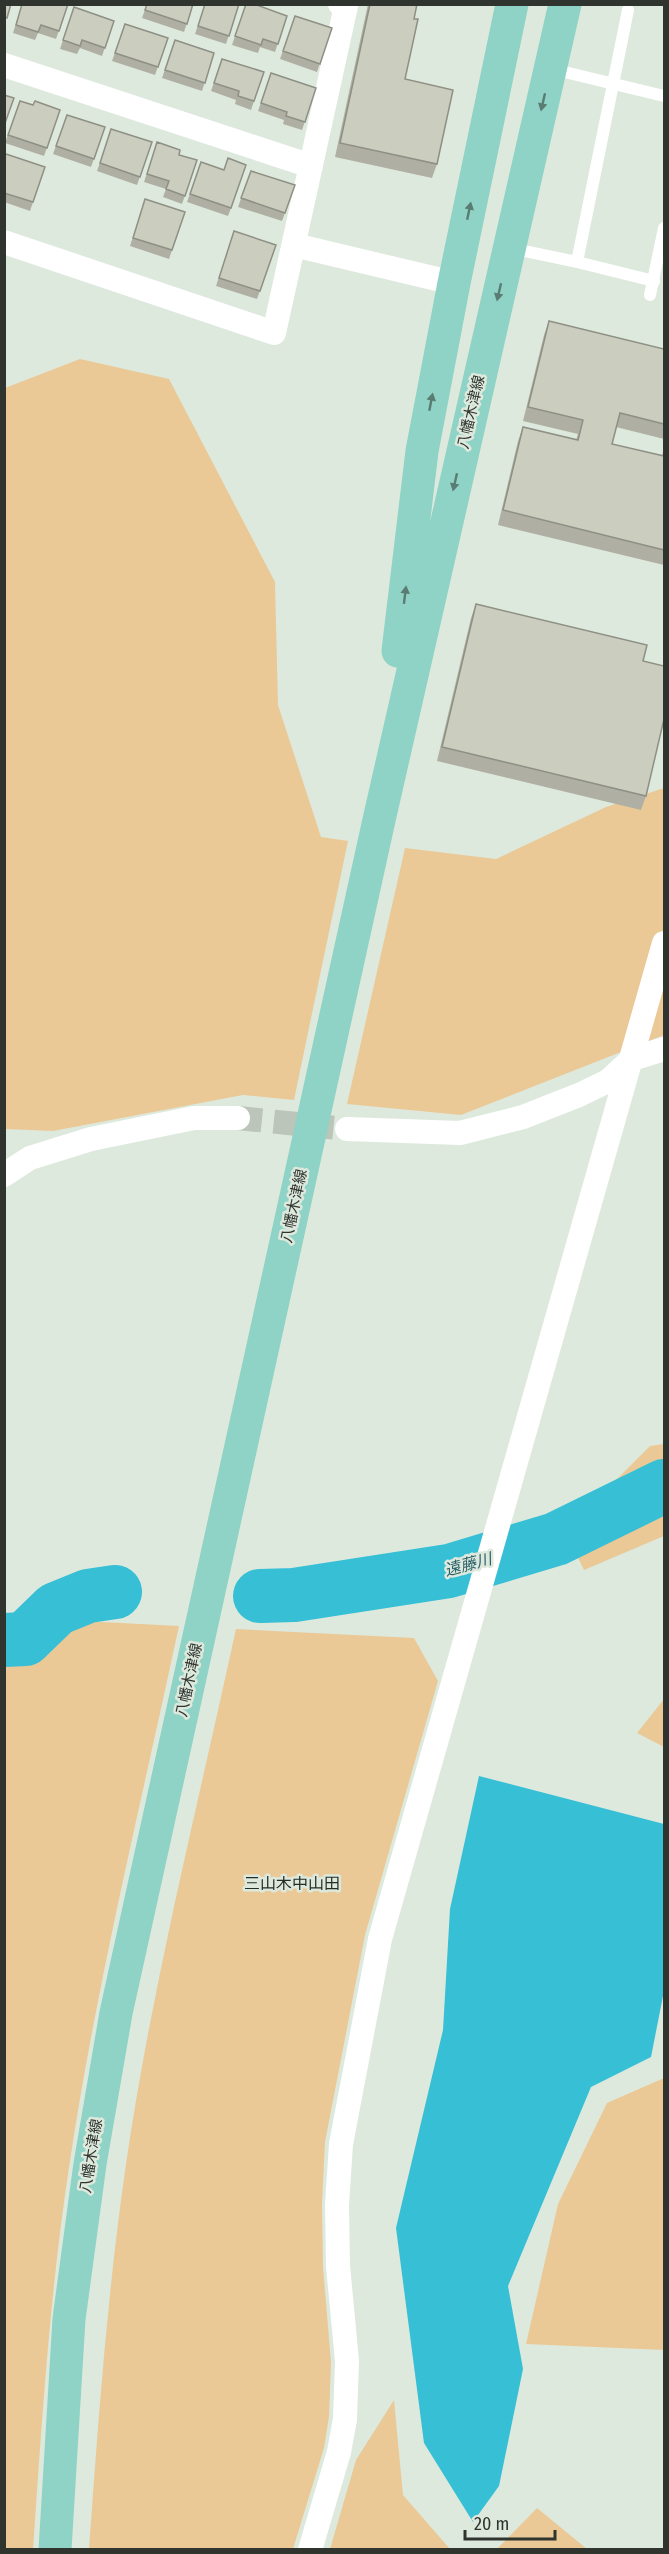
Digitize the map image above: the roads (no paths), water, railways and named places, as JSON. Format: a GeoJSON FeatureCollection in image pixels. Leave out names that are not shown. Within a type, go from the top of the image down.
{"type":"FeatureCollection","features":[{"type":"Feature","properties":{"kind":"main road","name":"八幡木津線"},"geometry":{"type":"LineString","coordinates":[[378,820],[422,451],[453,283],[512,4]]}},
{"type":"Feature","properties":{"kind":"main road","name":"八幡木津線"},"geometry":{"type":"LineString","coordinates":[[55,2550],[69,2319],[90,2164],[116,2013],[378,820],[566,4]]}},
{"type":"Feature","properties":{"kind":"street"},"geometry":{"type":"LineString","coordinates":[[4,242],[274,333],[346,6],[340,4]]}},
{"type":"Feature","properties":{"kind":"street"},"geometry":{"type":"LineString","coordinates":[[4,65],[311,166]]}},
{"type":"Feature","properties":{"kind":"street"},"geometry":{"type":"LineString","coordinates":[[294,245],[453,283]]}},
{"type":"Feature","properties":{"kind":"street"},"geometry":{"type":"LineString","coordinates":[[310,2550],[339,2452],[345,2419],[347,2361],[338,2266],[340,2144],[380,1939],[664,943]]}},
{"type":"Feature","properties":{"kind":"street"},"geometry":{"type":"LineString","coordinates":[[347,1129],[460,1133],[523,1117],[579,1095],[608,1081],[632,1059],[664,1049]]}},
{"type":"Feature","properties":{"kind":"street"},"geometry":{"type":"LineString","coordinates":[[4,1175],[30,1158],[91,1139],[194,1118],[238,1118]]}},
{"type":"Feature","properties":{"kind":"lane"},"geometry":{"type":"LineString","coordinates":[[577,262],[628,10]]}},
{"type":"Feature","properties":{"kind":"lane"},"geometry":{"type":"LineString","coordinates":[[551,68],[664,96]]}},
{"type":"Feature","properties":{"kind":"lane"},"geometry":{"type":"LineString","coordinates":[[650,295],[664,228]]}},
{"type":"Feature","properties":{"kind":"lane"},"geometry":{"type":"LineString","coordinates":[[509,248],[654,281]]}},
{"type":"Feature","properties":{"kind":"water"},"geometry":{"type":"Polygon","coordinates":[[[479,1776],[664,1824],[664,1991],[651,2057],[591,2087],[508,2286],[523,2369],[499,2486],[473,2522],[424,2443],[396,2228],[443,2030],[450,1909],[479,1776]]]}},
{"type":"Feature","properties":{"kind":"waterway","name":"遠藤川"},"geometry":{"type":"LineString","coordinates":[[260,1596],[294,1595],[449,1571],[556,1539],[664,1486]]}},
{"type":"Feature","properties":{"kind":"waterway","name":"遠藤川"},"geometry":{"type":"LineString","coordinates":[[4,1640],[25,1639],[56,1609],[88,1596],[115,1592]]}},
{"type":"Feature","properties":{"kind":"tunnel"},"geometry":{"type":"LineString","coordinates":[[238,1118],[347,1129]]}},
{"type":"Feature","properties":{"kind":"district","name":"三山木中山田"},"geometry":{"type":"Point","coordinates":[292,1883]}}]}
